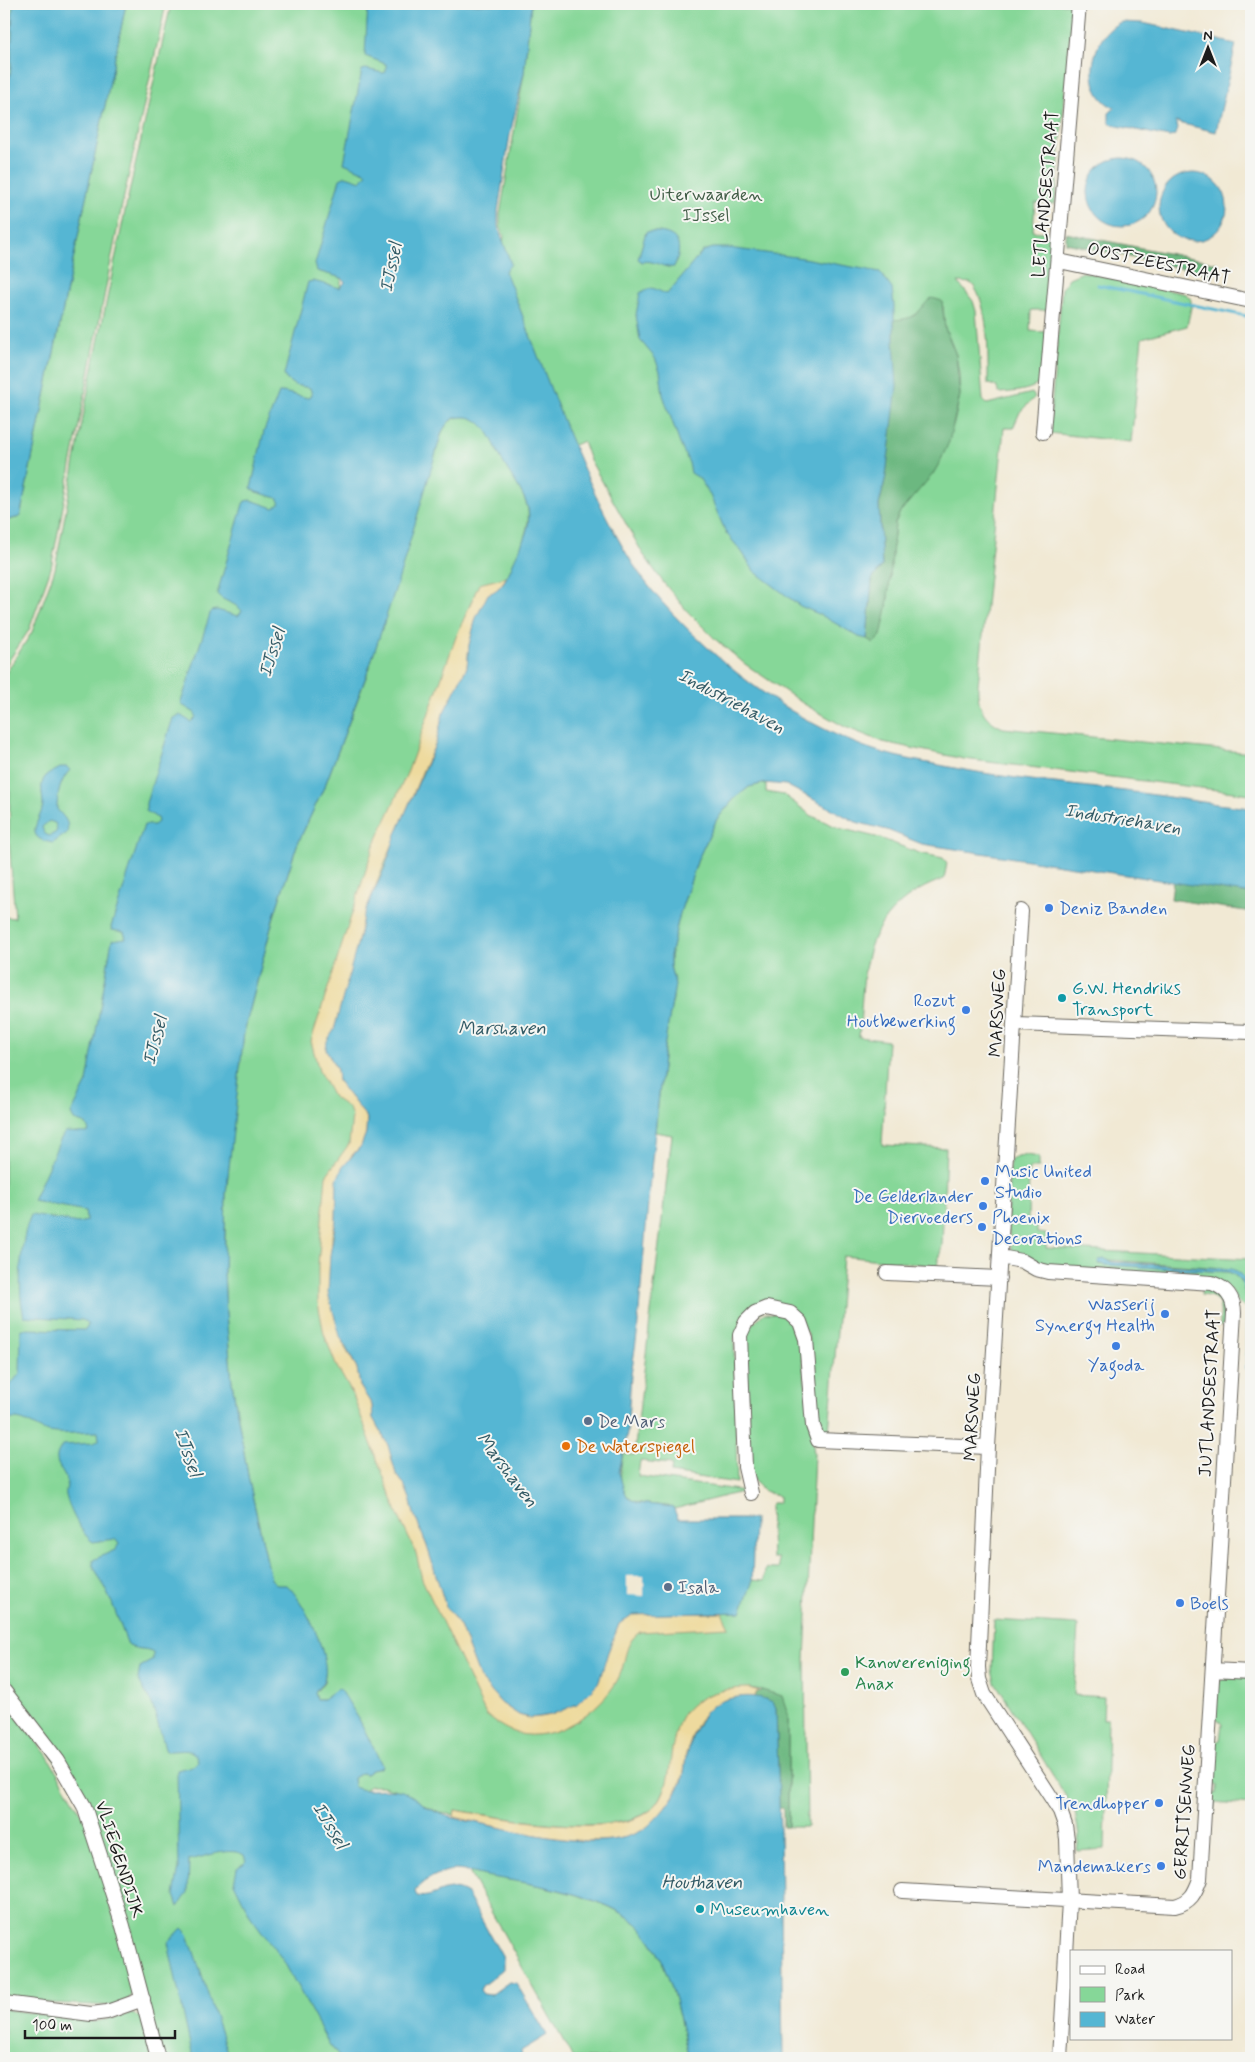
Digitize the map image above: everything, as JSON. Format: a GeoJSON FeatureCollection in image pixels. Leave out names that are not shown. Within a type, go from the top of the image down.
{"type":"FeatureCollection","features":[{"type":"Feature","properties":{"kind":"street","name":"LETLANDSESTRAAT"},"geometry":{"type":"LineString","coordinates":[[1043,432],[1059,261],[1079,4]]}},
{"type":"Feature","properties":{"kind":"street","name":"OOSTZEESTRAAT"},"geometry":{"type":"LineString","coordinates":[[1059,261],[1251,301]]}},
{"type":"Feature","properties":{"kind":"street","name":"MARSWEG"},"geometry":{"type":"LineString","coordinates":[[1022,911],[988,1447],[978,1667],[979,1679],[984,1694],[1060,1812],[1065,1825],[1069,1901],[1060,2058]]}},
{"type":"Feature","properties":{"kind":"street"},"geometry":{"type":"LineString","coordinates":[[1015,1024],[1251,1032]]}},
{"type":"Feature","properties":{"kind":"street","name":"JUTLANDSESTRAAT"},"geometry":{"type":"LineString","coordinates":[[1000,1257],[1022,1260],[1036,1269],[1048,1272],[1212,1283],[1222,1288],[1230,1297],[1234,1313],[1213,1670]]}},
{"type":"Feature","properties":{"kind":"street"},"geometry":{"type":"LineString","coordinates":[[887,1273],[998,1278]]}},
{"type":"Feature","properties":{"kind":"street"},"geometry":{"type":"LineString","coordinates":[[751,1493],[745,1467],[740,1335],[746,1322],[755,1313],[767,1308],[780,1309],[790,1313],[800,1322],[806,1339],[812,1426],[818,1440],[988,1447]]}},
{"type":"Feature","properties":{"kind":"street"},"geometry":{"type":"LineString","coordinates":[[1213,1670],[1251,1672]]}},
{"type":"Feature","properties":{"kind":"street","name":"GERRITSENWEG"},"geometry":{"type":"LineString","coordinates":[[902,1891],[1175,1906],[1188,1902],[1196,1892],[1200,1879],[1213,1670]]}},
{"type":"Feature","properties":{"kind":"street","name":"VLIEGENDIJK"},"geometry":{"type":"LineString","coordinates":[[4,1691],[58,1761],[80,1798],[111,1888],[158,2058]]}},
{"type":"Feature","properties":{"kind":"street"},"geometry":{"type":"LineString","coordinates":[[4,2003],[91,2014],[107,2012],[142,1999]]}},
{"type":"Feature","properties":{"kind":"green space"},"geometry":{"type":"Polygon","coordinates":[[[4,4],[13,4],[11,67],[4,123],[4,4]]]}},
{"type":"Feature","properties":{"kind":"green space"},"geometry":{"type":"Polygon","coordinates":[[[126,4],[166,4],[121,210],[51,568],[29,630],[4,668],[4,521],[20,517],[126,4]]]}},
{"type":"Feature","properties":{"kind":"green space"},"geometry":{"type":"Polygon","coordinates":[[[171,4],[393,4],[389,68],[367,172],[340,287],[280,509],[129,934],[361,2058],[163,2058],[93,1817],[4,1685],[4,917],[15,918],[9,840],[10,791],[4,788],[4,676],[32,632],[55,569],[86,401],[125,211],[171,4]]]}},
{"type":"Feature","properties":{"kind":"green space","name":"Uiterwaarden IJssel"},"geometry":{"type":"Polygon","coordinates":[[[531,4],[1073,4],[1055,204],[1035,203],[1033,231],[1052,233],[1049,310],[1031,310],[1030,331],[1047,332],[1041,382],[1027,389],[999,393],[996,386],[988,384],[987,331],[982,303],[971,283],[958,282],[973,301],[976,311],[983,400],[987,404],[1032,393],[1035,397],[1020,412],[1013,428],[1004,428],[978,685],[980,705],[986,716],[1003,728],[1251,753],[1250,794],[964,759],[883,742],[845,727],[804,704],[745,664],[715,639],[688,612],[643,554],[589,458],[583,441],[512,474],[525,501],[528,518],[521,547],[505,581],[632,1615],[741,1612],[752,1580],[764,1581],[765,1569],[779,1569],[778,1558],[772,1558],[770,1506],[772,1503],[779,1503],[779,1496],[762,1490],[750,1476],[745,1331],[764,1313],[783,1314],[799,1331],[814,1454],[805,1660],[807,1827],[788,1827],[788,1714],[762,1690],[749,1688],[668,1781],[654,1807],[633,1819],[610,1824],[584,1825],[527,1821],[455,1810],[455,1815],[439,1813],[401,1791],[382,1786],[370,1786],[362,1791],[354,1788],[353,1778],[361,1773],[366,1774],[381,1768],[323,1699],[317,1699],[315,1693],[324,1682],[325,1675],[282,1586],[277,1586],[271,1579],[249,1481],[232,1382],[224,1271],[226,1194],[244,1033],[274,916],[297,845],[326,783],[368,672],[442,432],[448,423],[454,419],[472,415],[504,237],[500,226],[500,214],[524,73],[531,4]],[[943,306],[917,313],[909,318],[887,608],[895,523],[900,512],[918,490],[954,423],[960,395],[956,355],[945,328],[943,306]]]}},
{"type":"Feature","properties":{"kind":"green space"},"geometry":{"type":"Polygon","coordinates":[[[1066,233],[1217,263],[1213,275],[1066,243],[1066,233]]]}},
{"type":"Feature","properties":{"kind":"green space"},"geometry":{"type":"Polygon","coordinates":[[[1083,272],[1186,294],[1191,299],[1187,326],[1142,338],[1131,442],[1049,433],[1062,288],[1069,278],[1083,272]]]}},
{"type":"Feature","properties":{"kind":"green space"},"geometry":{"type":"Polygon","coordinates":[[[932,298],[942,301],[945,328],[956,355],[960,395],[949,442],[940,462],[933,474],[900,512],[895,523],[887,608],[881,636],[874,643],[867,639],[872,579],[882,566],[879,505],[886,476],[890,437],[894,320],[915,315],[932,298]]]}},
{"type":"Feature","properties":{"kind":"green space"},"geometry":{"type":"Polygon","coordinates":[[[766,783],[766,792],[784,795],[812,816],[839,828],[880,838],[919,853],[943,858],[947,863],[944,879],[918,891],[896,907],[887,917],[872,941],[863,985],[859,1037],[888,1041],[882,1145],[946,1148],[942,1246],[937,1266],[843,1256],[829,1432],[824,1432],[817,1423],[808,1333],[769,1304],[734,1338],[737,1483],[671,1473],[672,1464],[640,1461],[638,1476],[745,1491],[674,1509],[673,1507],[641,1503],[630,1499],[621,1482],[623,1454],[634,1455],[672,1135],[655,1132],[666,1030],[673,999],[673,977],[670,956],[680,913],[698,859],[717,819],[734,799],[749,787],[766,783]]]}},
{"type":"Feature","properties":{"kind":"green space"},"geometry":{"type":"Polygon","coordinates":[[[1173,881],[1251,894],[1251,912],[1171,899],[1173,881]]]}},
{"type":"Feature","properties":{"kind":"green space"},"geometry":{"type":"Polygon","coordinates":[[[1026,1155],[1039,1157],[1039,1168],[1029,1168],[1028,1221],[1037,1222],[1037,1233],[1046,1234],[1046,1248],[1251,1259],[1251,1308],[1241,1305],[1231,1290],[1052,1268],[1011,1253],[1007,1222],[1010,1161],[1026,1155]],[[1109,1260],[1099,1264],[1229,1272],[1240,1280],[1244,1287],[1246,1300],[1249,1301],[1248,1287],[1243,1277],[1223,1268],[1109,1260]]]}},
{"type":"Feature","properties":{"kind":"green space"},"geometry":{"type":"Polygon","coordinates":[[[1202,1288],[1216,1290],[1227,1302],[1227,1323],[1220,1327],[1219,1304],[1214,1298],[1201,1295],[1202,1288]]]}},
{"type":"Feature","properties":{"kind":"green space"},"geometry":{"type":"Polygon","coordinates":[[[994,1620],[1078,1625],[1074,1695],[1104,1697],[1103,1719],[1108,1719],[1105,1849],[1077,1851],[1079,1836],[1075,1811],[995,1682],[992,1671],[994,1620]]]}},
{"type":"Feature","properties":{"kind":"green space"},"geometry":{"type":"Polygon","coordinates":[[[1226,1677],[1251,1677],[1251,1805],[1215,1802],[1214,1812],[1210,1808],[1211,1794],[1217,1793],[1217,1785],[1212,1784],[1214,1743],[1220,1740],[1222,1723],[1215,1717],[1216,1694],[1219,1684],[1226,1677]]]}},
{"type":"Feature","properties":{"kind":"green space"},"geometry":{"type":"Polygon","coordinates":[[[762,1690],[782,1696],[788,1714],[788,1827],[783,1827],[783,1808],[779,1808],[776,1709],[755,1697],[756,1693],[762,1690]]]}},
{"type":"Feature","properties":{"kind":"green space"},"geometry":{"type":"Polygon","coordinates":[[[4,1700],[47,1755],[88,1825],[134,1990],[129,1999],[114,2006],[27,2002],[4,1999],[4,1700]]]}},
{"type":"Feature","properties":{"kind":"green space"},"geometry":{"type":"Polygon","coordinates":[[[469,1872],[562,1891],[586,1898],[629,1917],[643,1930],[661,1959],[673,1991],[689,2058],[573,2058],[469,1872]]]}},
{"type":"Feature","properties":{"kind":"green space"},"geometry":{"type":"Polygon","coordinates":[[[4,2009],[94,2022],[132,2014],[141,2017],[152,2058],[4,2058],[4,2009]]]}},
{"type":"Feature","properties":{"kind":"sand"},"geometry":{"type":"Polygon","coordinates":[[[507,577],[476,618],[469,645],[467,667],[443,714],[436,743],[422,772],[363,917],[356,951],[334,1030],[326,1049],[337,1070],[338,1081],[367,1118],[366,1133],[361,1146],[351,1156],[337,1180],[336,1221],[332,1235],[332,1305],[345,1348],[357,1368],[360,1386],[372,1405],[373,1418],[388,1445],[396,1474],[404,1484],[411,1501],[446,1606],[460,1626],[480,1678],[501,1703],[519,1715],[529,1718],[551,1715],[561,1710],[608,1652],[619,1624],[632,1614],[722,1613],[729,1627],[640,1632],[628,1647],[618,1679],[600,1702],[588,1713],[560,1729],[545,1734],[530,1735],[516,1733],[486,1715],[422,1579],[416,1553],[398,1515],[353,1395],[336,1365],[324,1334],[318,1303],[318,1265],[326,1176],[349,1144],[352,1117],[349,1108],[333,1097],[319,1071],[311,1041],[373,848],[408,771],[456,637],[479,584],[507,577]]]}},
{"type":"Feature","properties":{"kind":"sand"},"geometry":{"type":"Polygon","coordinates":[[[749,1688],[759,1691],[755,1697],[741,1697],[732,1700],[719,1706],[698,1721],[686,1754],[682,1781],[664,1810],[642,1831],[623,1838],[601,1841],[576,1840],[523,1832],[454,1817],[455,1810],[557,1824],[613,1824],[636,1819],[652,1809],[662,1796],[669,1773],[677,1728],[688,1708],[703,1697],[721,1691],[749,1688]]]}},
{"type":"Feature","properties":{"kind":"water"},"geometry":{"type":"Polygon","coordinates":[[[13,4],[126,4],[20,517],[4,521],[4,123],[11,67],[13,4]]]}},
{"type":"Feature","properties":{"kind":"water"},"geometry":{"type":"Polygon","coordinates":[[[368,4],[531,4],[524,73],[510,135],[498,211],[498,226],[511,264],[505,271],[560,413],[590,483],[625,551],[652,590],[673,614],[707,647],[761,691],[801,717],[865,747],[899,757],[958,769],[1251,808],[1251,894],[922,844],[887,830],[856,822],[786,785],[765,783],[749,787],[734,799],[717,819],[698,859],[680,913],[670,956],[670,966],[675,985],[664,1048],[650,1179],[637,1335],[631,1375],[627,1434],[619,1472],[628,1498],[638,1503],[673,1507],[678,1519],[754,1519],[752,1583],[741,1612],[632,1615],[619,1624],[599,1682],[577,1704],[551,1715],[530,1718],[519,1715],[501,1703],[480,1678],[460,1626],[446,1607],[411,1501],[404,1484],[396,1474],[388,1445],[373,1418],[372,1405],[360,1386],[357,1368],[340,1336],[328,1293],[330,1255],[336,1221],[337,1180],[342,1168],[361,1146],[366,1133],[367,1118],[338,1081],[337,1070],[326,1049],[327,1041],[334,1030],[363,917],[386,865],[396,834],[436,743],[443,714],[467,667],[469,645],[476,618],[488,594],[501,586],[507,577],[525,537],[529,516],[524,497],[483,426],[470,418],[458,417],[450,421],[442,432],[399,578],[368,671],[326,783],[297,845],[274,916],[244,1032],[226,1194],[224,1271],[232,1382],[249,1481],[271,1579],[277,1585],[287,1585],[294,1593],[308,1615],[319,1641],[323,1654],[325,1676],[315,1693],[317,1699],[323,1699],[337,1689],[341,1690],[359,1719],[382,1765],[381,1768],[366,1774],[361,1773],[353,1778],[354,1787],[364,1790],[390,1789],[402,1791],[436,1812],[466,1821],[568,1840],[607,1841],[641,1831],[658,1816],[675,1795],[682,1782],[686,1754],[692,1738],[702,1717],[711,1707],[724,1700],[743,1697],[758,1697],[773,1702],[776,1709],[780,1830],[783,2058],[689,2058],[673,1991],[661,1959],[653,1944],[634,1921],[610,1907],[559,1890],[454,1870],[438,1874],[421,1884],[415,1892],[417,1896],[453,1889],[467,1894],[503,1958],[503,1969],[482,1986],[480,1990],[483,1994],[491,1995],[509,1982],[516,1983],[547,2035],[521,2051],[522,2058],[340,2058],[329,2044],[283,1960],[251,1917],[234,1883],[237,1868],[246,1862],[244,1855],[225,1852],[189,1860],[188,1893],[178,1907],[174,1895],[179,1868],[177,1770],[196,1765],[198,1762],[194,1753],[190,1751],[166,1751],[152,1704],[138,1679],[140,1667],[153,1660],[153,1652],[128,1645],[112,1603],[93,1565],[93,1560],[115,1550],[119,1544],[115,1539],[93,1542],[85,1534],[76,1521],[70,1507],[66,1494],[66,1479],[57,1461],[57,1456],[63,1445],[94,1443],[99,1440],[98,1432],[55,1433],[43,1430],[23,1420],[11,1419],[4,1421],[4,1393],[20,1373],[21,1329],[84,1330],[87,1328],[88,1324],[83,1320],[24,1316],[20,1279],[24,1237],[31,1215],[79,1223],[86,1221],[85,1211],[33,1201],[65,1132],[86,1133],[89,1131],[86,1124],[74,1120],[71,1114],[87,1082],[112,940],[126,938],[124,932],[112,930],[111,927],[144,825],[154,825],[158,822],[157,818],[146,811],[146,803],[173,718],[180,715],[191,722],[196,717],[195,713],[182,705],[181,702],[211,611],[217,610],[238,616],[242,611],[217,594],[243,504],[245,501],[251,500],[274,508],[280,503],[277,498],[256,492],[251,488],[264,431],[279,393],[283,392],[308,398],[312,395],[310,388],[294,385],[284,375],[308,282],[313,281],[340,288],[345,282],[342,278],[317,271],[315,264],[340,179],[346,176],[361,181],[367,173],[344,163],[362,70],[386,72],[386,64],[365,56],[368,4]]]}},
{"type":"Feature","properties":{"kind":"water"},"geometry":{"type":"Polygon","coordinates":[[[1121,22],[1143,23],[1236,44],[1216,132],[1175,122],[1178,128],[1177,132],[1169,137],[1113,125],[1109,122],[1109,113],[1115,108],[1104,101],[1097,90],[1093,78],[1093,65],[1096,51],[1102,39],[1110,29],[1121,22]]]}},
{"type":"Feature","properties":{"kind":"water"},"geometry":{"type":"Polygon","coordinates":[[[1129,158],[1141,164],[1150,173],[1156,185],[1154,205],[1146,216],[1129,226],[1115,226],[1098,216],[1090,205],[1088,185],[1098,168],[1109,160],[1129,158]]]}},
{"type":"Feature","properties":{"kind":"water"},"geometry":{"type":"Polygon","coordinates":[[[1193,173],[1206,176],[1217,183],[1224,194],[1227,207],[1224,220],[1217,231],[1206,238],[1193,241],[1180,238],[1169,231],[1162,220],[1159,207],[1162,194],[1169,183],[1180,176],[1193,173]]]}},
{"type":"Feature","properties":{"kind":"water"},"geometry":{"type":"Polygon","coordinates":[[[646,232],[664,233],[675,239],[679,250],[674,267],[666,267],[646,261],[642,262],[638,259],[646,232]]]}},
{"type":"Feature","properties":{"kind":"water"},"geometry":{"type":"Polygon","coordinates":[[[713,248],[728,248],[803,258],[880,272],[892,289],[897,386],[886,476],[879,505],[882,566],[872,579],[867,639],[859,637],[821,615],[800,606],[754,571],[742,552],[726,533],[709,493],[699,478],[691,473],[663,395],[660,371],[655,358],[640,340],[636,315],[640,293],[651,288],[667,294],[703,251],[713,248]]]}},
{"type":"Feature","properties":{"kind":"water"},"geometry":{"type":"Polygon","coordinates":[[[62,767],[67,767],[70,770],[61,783],[57,809],[66,820],[68,829],[67,833],[53,843],[43,841],[37,837],[35,828],[43,804],[43,780],[62,767]],[[49,821],[42,827],[44,833],[49,836],[55,833],[57,830],[55,823],[49,821]]]}},
{"type":"Feature","properties":{"kind":"water"},"geometry":{"type":"Polygon","coordinates":[[[1105,1259],[1112,1262],[1232,1269],[1244,1278],[1249,1301],[1246,1301],[1240,1280],[1229,1272],[1105,1265],[1098,1263],[1099,1260],[1105,1259]]]}},
{"type":"Feature","properties":{"kind":"water"},"geometry":{"type":"Polygon","coordinates":[[[182,1928],[188,1934],[229,2058],[193,2058],[168,1943],[182,1928]]]}},
{"type":"Feature","properties":{"kind":"pier"},"geometry":{"type":"Polygon","coordinates":[[[627,1576],[644,1576],[644,1596],[627,1595],[627,1576]]]}},
{"type":"Feature","properties":{"kind":"waterway"},"geometry":{"type":"LineString","coordinates":[[1098,285],[1251,317]]}},
{"type":"Feature","properties":{"kind":"waterway"},"geometry":{"type":"LineString","coordinates":[[1247,1324],[1247,1368],[1251,1368]]}},
{"type":"Feature","properties":{"kind":"place","name":"Deniz Banden"},"geometry":{"type":"Point","coordinates":[1049,908]}},
{"type":"Feature","properties":{"kind":"place","name":"G.W. Hendriks Transport"},"geometry":{"type":"Point","coordinates":[1062,998]}},
{"type":"Feature","properties":{"kind":"place","name":"Rozut Houtbewerking"},"geometry":{"type":"Point","coordinates":[966,1010]}},
{"type":"Feature","properties":{"kind":"place","name":"Music United Studio"},"geometry":{"type":"Point","coordinates":[985,1181]}},
{"type":"Feature","properties":{"kind":"place","name":"De Gelderlander Diervoeders"},"geometry":{"type":"Point","coordinates":[983,1206]}},
{"type":"Feature","properties":{"kind":"place","name":"Phoenix Decorations"},"geometry":{"type":"Point","coordinates":[982,1227]}},
{"type":"Feature","properties":{"kind":"place","name":"Wasserij Synergy Health"},"geometry":{"type":"Point","coordinates":[1165,1314]}},
{"type":"Feature","properties":{"kind":"place","name":"Yagoda"},"geometry":{"type":"Point","coordinates":[1116,1346]}},
{"type":"Feature","properties":{"kind":"place","name":"De Mars"},"geometry":{"type":"Point","coordinates":[588,1421]}},
{"type":"Feature","properties":{"kind":"place","name":"De Waterspiegel"},"geometry":{"type":"Point","coordinates":[566,1446]}},
{"type":"Feature","properties":{"kind":"place","name":"Isala"},"geometry":{"type":"Point","coordinates":[668,1587]}},
{"type":"Feature","properties":{"kind":"place","name":"Boels"},"geometry":{"type":"Point","coordinates":[1180,1603]}},
{"type":"Feature","properties":{"kind":"place","name":"Kanovereniging Anax"},"geometry":{"type":"Point","coordinates":[845,1672]}},
{"type":"Feature","properties":{"kind":"place","name":"Trendhopper"},"geometry":{"type":"Point","coordinates":[1159,1803]}},
{"type":"Feature","properties":{"kind":"place","name":"Mandemakers"},"geometry":{"type":"Point","coordinates":[1161,1866]}},
{"type":"Feature","properties":{"kind":"place","name":"Museumhaven"},"geometry":{"type":"Point","coordinates":[700,1909]}},
{"type":"Feature","properties":{"kind":"water label","name":"IJssel"},"geometry":{"type":"Point","coordinates":[390,267]}},
{"type":"Feature","properties":{"kind":"water label","name":"IJssel"},"geometry":{"type":"Point","coordinates":[271,652]}},
{"type":"Feature","properties":{"kind":"water label","name":"Industriehaven"},"geometry":{"type":"Point","coordinates":[732,700]}},
{"type":"Feature","properties":{"kind":"water label","name":"Industriehaven"},"geometry":{"type":"Point","coordinates":[1123,818]}},
{"type":"Feature","properties":{"kind":"water label","name":"Marshaven"},"geometry":{"type":"Point","coordinates":[502,1027]}},
{"type":"Feature","properties":{"kind":"water label","name":"IJssel"},"geometry":{"type":"Point","coordinates":[154,1040]}},
{"type":"Feature","properties":{"kind":"water label","name":"IJssel"},"geometry":{"type":"Point","coordinates":[189,1452]}},
{"type":"Feature","properties":{"kind":"water label","name":"Marshaven"},"geometry":{"type":"Point","coordinates":[508,1469]}},
{"type":"Feature","properties":{"kind":"water label","name":"IJssel"},"geometry":{"type":"Point","coordinates":[331,1825]}},
{"type":"Feature","properties":{"kind":"water label","name":"Houthaven"},"geometry":{"type":"Point","coordinates":[702,1881]}}]}
